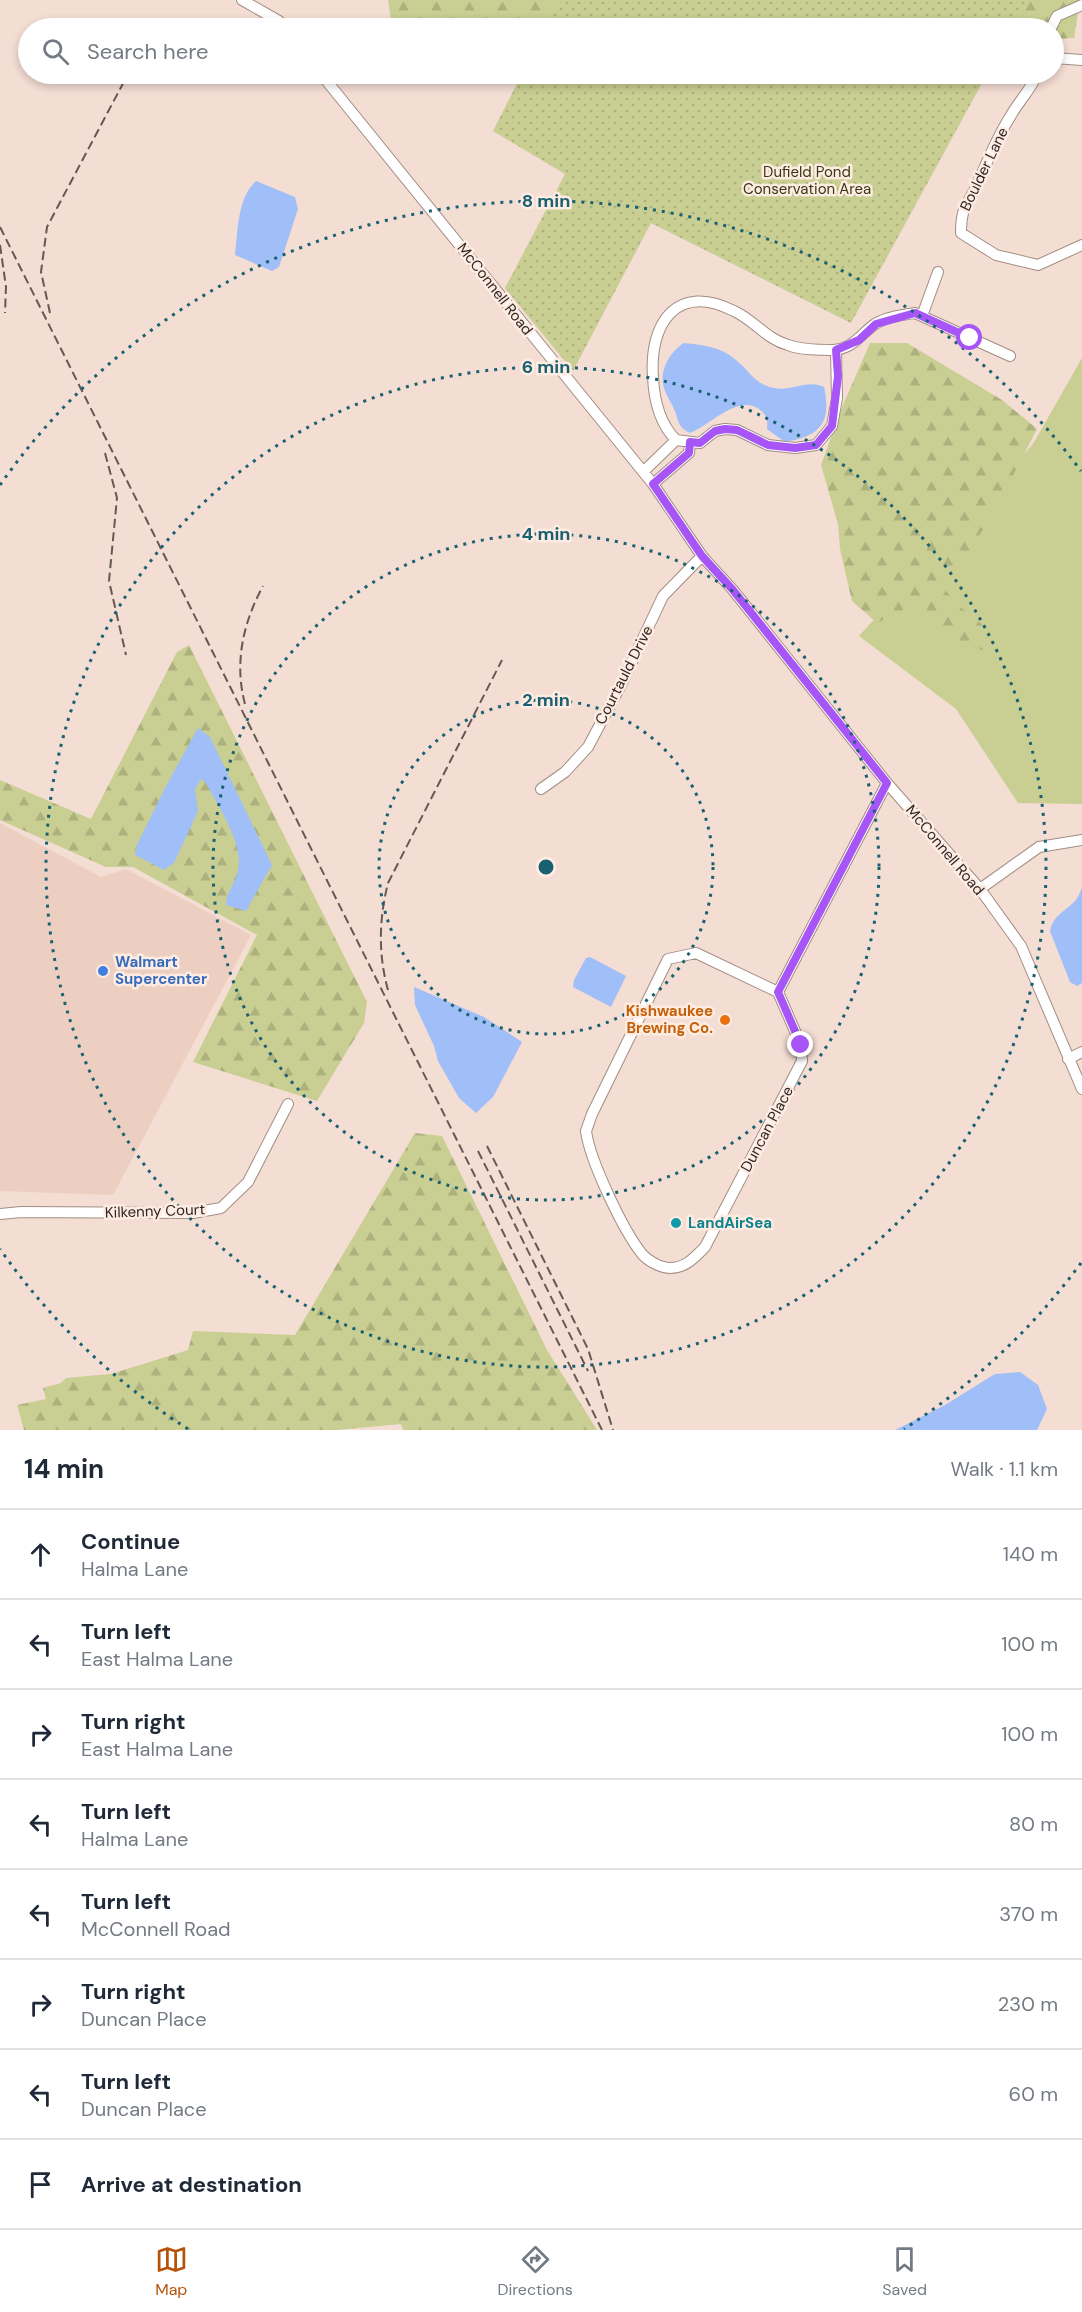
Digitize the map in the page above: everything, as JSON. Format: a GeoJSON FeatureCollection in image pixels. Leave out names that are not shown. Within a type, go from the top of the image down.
{"type":"FeatureCollection","features":[{"type":"Feature","properties":{"kind":"street"},"geometry":{"type":"LineString","coordinates":[[242,0],[255,3],[275,18]]}},
{"type":"Feature","properties":{"kind":"street"},"geometry":{"type":"LineString","coordinates":[[1057,18],[1082,5]]}},
{"type":"Feature","properties":{"kind":"street"},"geometry":{"type":"LineString","coordinates":[[1064,59],[1082,60]]}},
{"type":"Feature","properties":{"kind":"street","name":"McConnell Road"},"geometry":{"type":"LineString","coordinates":[[329,84],[653,484],[702,556],[733,590],[887,783],[980,889],[1021,946],[1082,1089]]}},
{"type":"Feature","properties":{"kind":"street","name":"Boulder Lane"},"geometry":{"type":"LineString","coordinates":[[1032,84],[992,148],[961,215],[961,233],[996,255],[1038,265],[1082,245]]}},
{"type":"Feature","properties":{"kind":"street"},"geometry":{"type":"LineString","coordinates":[[922,316],[938,272]]}},
{"type":"Feature","properties":{"kind":"street"},"geometry":{"type":"LineString","coordinates":[[689,448],[676,440],[668,431],[654,396],[652,366],[657,333],[670,311],[680,304],[700,302],[715,304],[735,311],[766,335],[788,345],[836,350],[859,340],[876,324],[915,313],[1010,356]]}},
{"type":"Feature","properties":{"kind":"street"},"geometry":{"type":"LineString","coordinates":[[653,484],[689,448],[700,443],[715,431],[737,430],[768,445],[795,448],[816,445],[832,426],[838,376],[836,350]]}},
{"type":"Feature","properties":{"kind":"street"},"geometry":{"type":"LineString","coordinates":[[643,472],[676,440]]}},
{"type":"Feature","properties":{"kind":"street","name":"Courtauld Drive"},"geometry":{"type":"LineString","coordinates":[[541,789],[566,772],[588,747],[663,596],[702,556]]}},
{"type":"Feature","properties":{"kind":"street"},"geometry":{"type":"LineString","coordinates":[[778,992],[887,783]]}},
{"type":"Feature","properties":{"kind":"street"},"geometry":{"type":"LineString","coordinates":[[980,889],[1039,847],[1082,840]]}},
{"type":"Feature","properties":{"kind":"street","name":"Duncan Place"},"geometry":{"type":"LineString","coordinates":[[696,953],[778,992],[801,1045],[802,1061],[705,1247],[687,1264],[670,1268],[654,1263],[642,1254],[610,1198],[587,1138],[588,1122],[668,959],[696,953]]}},
{"type":"Feature","properties":{"kind":"street"},"geometry":{"type":"LineString","coordinates":[[1068,1059],[1082,1052]]}},
{"type":"Feature","properties":{"kind":"street","name":"Kilkenny Court"},"geometry":{"type":"LineString","coordinates":[[0,1214],[21,1212],[193,1213],[220,1208],[248,1182],[288,1104]]}},
{"type":"Feature","properties":{"kind":"shaded area"},"geometry":{"type":"Polygon","coordinates":[[[0,823],[101,877],[126,869],[251,935],[113,1195],[0,1191],[0,823]]]}},
{"type":"Feature","properties":{"kind":"green space"},"geometry":{"type":"Polygon","coordinates":[[[388,0],[1080,0],[1074,38],[1064,38],[1064,18],[391,18],[388,0]]]}},
{"type":"Feature","properties":{"kind":"green space"},"geometry":{"type":"Polygon","coordinates":[[[558,0],[1028,0],[1018,18],[549,18],[558,0]]]}},
{"type":"Feature","properties":{"kind":"green space","name":"Dufield Pond Conservation Area"},"geometry":{"type":"Polygon","coordinates":[[[517,84],[982,84],[851,323],[651,223],[573,371],[505,288],[565,174],[493,131],[517,84]]]}},
{"type":"Feature","properties":{"kind":"green space"},"geometry":{"type":"Polygon","coordinates":[[[870,343],[907,343],[1002,400],[1037,429],[995,510],[945,590],[963,609],[990,631],[988,651],[966,647],[907,608],[877,623],[852,601],[840,549],[838,524],[821,465],[843,405],[870,343]]]}},
{"type":"Feature","properties":{"kind":"green space"},"geometry":{"type":"Polygon","coordinates":[[[1082,358],[1082,804],[1018,803],[956,709],[859,636],[1033,444],[1082,358]]]}},
{"type":"Feature","properties":{"kind":"green space"},"geometry":{"type":"Polygon","coordinates":[[[189,645],[367,1002],[364,1023],[317,1101],[193,1062],[257,935],[133,867],[106,867],[0,820],[0,780],[91,819],[177,652],[189,645]]]}},
{"type":"Feature","properties":{"kind":"green space"},"geometry":{"type":"Polygon","coordinates":[[[415,1133],[442,1136],[547,1350],[597,1430],[403,1430],[401,1424],[337,1430],[24,1430],[17,1405],[46,1399],[43,1388],[61,1383],[66,1378],[111,1374],[188,1350],[193,1331],[295,1335],[415,1133]]]}},
{"type":"Feature","properties":{"kind":"water"},"geometry":{"type":"Polygon","coordinates":[[[256,181],[295,197],[298,209],[279,267],[272,271],[235,255],[242,206],[245,196],[256,181]]]}},
{"type":"Feature","properties":{"kind":"water"},"geometry":{"type":"Polygon","coordinates":[[[684,343],[706,346],[731,356],[767,386],[781,389],[811,384],[824,387],[826,410],[821,426],[807,436],[785,442],[767,429],[766,418],[762,411],[751,405],[742,405],[690,433],[679,423],[664,388],[663,378],[668,360],[684,343]]]}},
{"type":"Feature","properties":{"kind":"water"},"geometry":{"type":"Polygon","coordinates":[[[198,728],[210,737],[272,865],[246,911],[226,905],[238,870],[237,848],[223,814],[206,783],[201,779],[195,789],[198,811],[174,863],[164,870],[135,855],[137,845],[165,788],[198,728]]]}},
{"type":"Feature","properties":{"kind":"water"},"geometry":{"type":"Polygon","coordinates":[[[1082,888],[1082,983],[1077,986],[1070,982],[1050,931],[1054,921],[1076,900],[1082,888]]]}},
{"type":"Feature","properties":{"kind":"water"},"geometry":{"type":"Polygon","coordinates":[[[590,957],[626,976],[611,1007],[573,987],[574,980],[586,958],[590,957]]]}},
{"type":"Feature","properties":{"kind":"water"},"geometry":{"type":"Polygon","coordinates":[[[414,987],[484,1017],[522,1042],[493,1097],[476,1113],[459,1098],[438,1061],[434,1046],[415,1005],[414,987]]]}},
{"type":"Feature","properties":{"kind":"water"},"geometry":{"type":"Polygon","coordinates":[[[1020,1372],[1038,1385],[1047,1409],[1037,1430],[895,1430],[945,1405],[995,1374],[1020,1372]]]}},
{"type":"Feature","properties":{"kind":"railway"},"geometry":{"type":"LineString","coordinates":[[50,313],[41,272],[47,227],[123,84]]}},
{"type":"Feature","properties":{"kind":"railway"},"geometry":{"type":"LineString","coordinates":[[0,227],[602,1430]]}},
{"type":"Feature","properties":{"kind":"railway"},"geometry":{"type":"LineString","coordinates":[[0,245],[6,287],[5,313]]}},
{"type":"Feature","properties":{"kind":"railway"},"geometry":{"type":"LineString","coordinates":[[105,453],[117,498],[109,581],[126,655]]}},
{"type":"Feature","properties":{"kind":"railway"},"geometry":{"type":"LineString","coordinates":[[245,704],[240,673],[242,643],[250,614],[263,586]]}},
{"type":"Feature","properties":{"kind":"railway"},"geometry":{"type":"LineString","coordinates":[[388,990],[381,950],[383,910],[388,883],[502,660]]}},
{"type":"Feature","properties":{"kind":"railway"},"geometry":{"type":"LineString","coordinates":[[487,1146],[588,1349],[613,1430]]}},
{"type":"Feature","properties":{"kind":"railway"},"geometry":{"type":"LineString","coordinates":[[478,1151],[588,1371]]}},
{"type":"Feature","properties":{"kind":"place","name":"Walmart Supercenter"},"geometry":{"type":"Point","coordinates":[103,971]}},
{"type":"Feature","properties":{"kind":"place","name":"Kishwaukee Brewing Co."},"geometry":{"type":"Point","coordinates":[725,1020]}},
{"type":"Feature","properties":{"kind":"place","name":"LandAirSea"},"geometry":{"type":"Point","coordinates":[676,1223]}},
{"type":"Feature","properties":{"kind":"route"},"geometry":{"type":"LineString","coordinates":[[801,1045],[778,992],[887,783],[733,590],[702,556],[653,484],[689,453],[690,442],[700,443],[715,431],[737,430],[768,445],[795,448],[816,445],[832,426],[837,398],[836,350],[859,340],[876,324],[893,317],[915,313],[970,338]]}}]}
